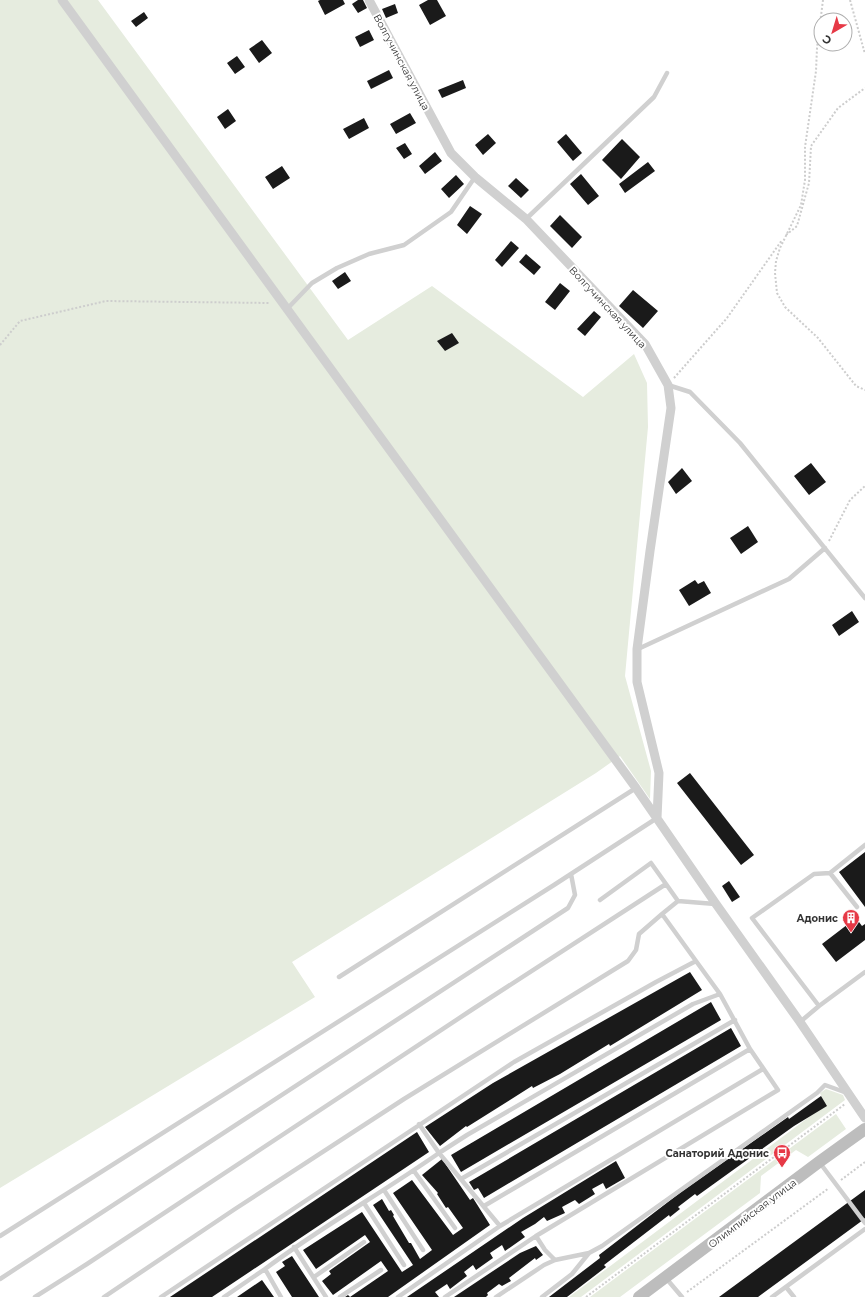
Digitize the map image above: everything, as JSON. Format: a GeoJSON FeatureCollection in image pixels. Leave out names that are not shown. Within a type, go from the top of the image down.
{"type":"FeatureCollection","features":[{"type":"Feature","properties":{"kind":"main road","name":"Олимпийская улица"},"geometry":{"type":"LineString","coordinates":[[639,1297],[865,1129]]}},
{"type":"Feature","properties":{"kind":"street"},"geometry":{"type":"LineString","coordinates":[[62,0],[636,788],[800,1022],[865,1118]]}},
{"type":"Feature","properties":{"kind":"street","name":"Волгучинская улица"},"geometry":{"type":"LineString","coordinates":[[369,0],[451,153],[475,177],[526,219],[644,344],[668,384],[671,408],[636,649],[637,682],[660,773],[657,818]]}},
{"type":"Feature","properties":{"kind":"lane"},"geometry":{"type":"LineString","coordinates":[[526,219],[654,97],[667,73]]}},
{"type":"Feature","properties":{"kind":"lane"},"geometry":{"type":"LineString","coordinates":[[284,306],[312,283],[337,268],[369,254],[404,245],[451,212],[475,177]]}},
{"type":"Feature","properties":{"kind":"lane"},"geometry":{"type":"LineString","coordinates":[[668,384],[690,392],[740,443],[865,598]]}},
{"type":"Feature","properties":{"kind":"lane"},"geometry":{"type":"LineString","coordinates":[[636,649],[789,579],[825,548]]}},
{"type":"Feature","properties":{"kind":"lane"},"geometry":{"type":"LineString","coordinates":[[339,977],[636,788]]}},
{"type":"Feature","properties":{"kind":"lane"},"geometry":{"type":"LineString","coordinates":[[0,1236],[657,818]]}},
{"type":"Feature","properties":{"kind":"lane"},"geometry":{"type":"LineString","coordinates":[[819,1006],[752,918],[814,874],[830,873],[865,845]]}},
{"type":"Feature","properties":{"kind":"lane"},"geometry":{"type":"LineString","coordinates":[[600,900],[651,863],[678,901]]}},
{"type":"Feature","properties":{"kind":"lane"},"geometry":{"type":"LineString","coordinates":[[830,873],[856,907]]}},
{"type":"Feature","properties":{"kind":"lane"},"geometry":{"type":"LineString","coordinates":[[0,1279],[568,908],[575,895],[571,874]]}},
{"type":"Feature","properties":{"kind":"lane"},"geometry":{"type":"LineString","coordinates":[[35,1297],[94,1260],[473,1009],[666,884]]}},
{"type":"Feature","properties":{"kind":"lane"},"geometry":{"type":"LineString","coordinates":[[104,1297],[404,1098],[628,961],[636,950],[639,934],[678,901],[716,904]]}},
{"type":"Feature","properties":{"kind":"lane"},"geometry":{"type":"LineString","coordinates":[[445,1297],[536,1236],[778,1090],[750,1048],[720,994],[662,914]]}},
{"type":"Feature","properties":{"kind":"lane"},"geometry":{"type":"LineString","coordinates":[[161,1297],[514,1062],[696,961]]}},
{"type":"Feature","properties":{"kind":"lane"},"geometry":{"type":"LineString","coordinates":[[800,1022],[865,972]]}},
{"type":"Feature","properties":{"kind":"lane"},"geometry":{"type":"LineString","coordinates":[[224,1297],[266,1269],[294,1247],[414,1171],[467,1135],[693,1004],[720,994]]}},
{"type":"Feature","properties":{"kind":"lane"},"geometry":{"type":"LineString","coordinates":[[462,1179],[734,1020]]}},
{"type":"Feature","properties":{"kind":"lane"},"geometry":{"type":"LineString","coordinates":[[484,1206],[750,1048]]}},
{"type":"Feature","properties":{"kind":"lane"},"geometry":{"type":"LineString","coordinates":[[398,1297],[500,1226],[763,1069]]}},
{"type":"Feature","properties":{"kind":"lane"},"geometry":{"type":"LineString","coordinates":[[496,1297],[544,1265],[555,1260],[589,1253],[602,1246],[811,1097],[825,1084],[850,1096]]}},
{"type":"Feature","properties":{"kind":"lane"},"geometry":{"type":"LineString","coordinates":[[419,1124],[439,1153],[500,1226]]}},
{"type":"Feature","properties":{"kind":"lane"},"geometry":{"type":"LineString","coordinates":[[819,1162],[865,1223]]}},
{"type":"Feature","properties":{"kind":"lane"},"geometry":{"type":"LineString","coordinates":[[414,1171],[455,1228]]}},
{"type":"Feature","properties":{"kind":"lane"},"geometry":{"type":"LineString","coordinates":[[384,1190],[423,1250]]}},
{"type":"Feature","properties":{"kind":"lane"},"geometry":{"type":"LineString","coordinates":[[364,1202],[404,1265]]}},
{"type":"Feature","properties":{"kind":"lane"},"geometry":{"type":"LineString","coordinates":[[772,1297],[865,1229]]}},
{"type":"Feature","properties":{"kind":"lane"},"geometry":{"type":"LineString","coordinates":[[536,1236],[545,1250],[555,1260]]}},
{"type":"Feature","properties":{"kind":"lane"},"geometry":{"type":"LineString","coordinates":[[314,1277],[364,1242]]}},
{"type":"Feature","properties":{"kind":"lane"},"geometry":{"type":"LineString","coordinates":[[294,1247],[326,1297]]}},
{"type":"Feature","properties":{"kind":"lane"},"geometry":{"type":"LineString","coordinates":[[542,1297],[572,1274],[589,1253]]}},
{"type":"Feature","properties":{"kind":"lane"},"geometry":{"type":"LineString","coordinates":[[266,1269],[281,1297]]}},
{"type":"Feature","properties":{"kind":"lane"},"geometry":{"type":"LineString","coordinates":[[340,1297],[381,1270]]}},
{"type":"Feature","properties":{"kind":"lane"},"geometry":{"type":"LineString","coordinates":[[665,1277],[682,1296]]}},
{"type":"Feature","properties":{"kind":"lane"},"geometry":{"type":"LineString","coordinates":[[786,1287],[794,1297]]}},
{"type":"Feature","properties":{"kind":"path"},"geometry":{"type":"LineString","coordinates":[[668,384],[727,318],[785,235],[801,206],[805,180],[805,147],[816,72],[817,48],[823,0]]}},
{"type":"Feature","properties":{"kind":"path"},"geometry":{"type":"LineString","coordinates":[[850,0],[865,54]]}},
{"type":"Feature","properties":{"kind":"path"},"geometry":{"type":"LineString","coordinates":[[865,88],[838,108],[811,146],[809,183],[797,226],[785,235],[776,261],[775,273],[777,293],[785,307],[818,338],[856,386],[865,390]]}},
{"type":"Feature","properties":{"kind":"path"},"geometry":{"type":"LineString","coordinates":[[0,345],[20,321],[106,302],[284,306]]}},
{"type":"Feature","properties":{"kind":"path"},"geometry":{"type":"LineString","coordinates":[[825,548],[850,500],[865,486]]}},
{"type":"Feature","properties":{"kind":"path"},"geometry":{"type":"LineString","coordinates":[[586,1297],[850,1096]]}},
{"type":"Feature","properties":{"kind":"path"},"geometry":{"type":"LineString","coordinates":[[682,1296],[865,1162]]}},
{"type":"Feature","properties":{"kind":"shaded area"},"geometry":{"type":"Polygon","coordinates":[[[0,0],[98,0],[348,340],[432,286],[583,397],[634,354],[647,383],[648,427],[625,676],[651,771],[650,799],[620,756],[596,773],[292,962],[315,997],[0,1188],[0,0]]]}},
{"type":"Feature","properties":{"kind":"shaded area"},"geometry":{"type":"Polygon","coordinates":[[[826,1089],[843,1095],[845,1100],[581,1297],[569,1297],[825,1105],[820,1093],[826,1089]]]}},
{"type":"Feature","properties":{"kind":"shaded area"},"geometry":{"type":"Polygon","coordinates":[[[836,1114],[846,1129],[808,1157],[796,1150],[761,1176],[760,1193],[620,1297],[590,1297],[836,1114]]]}},
{"type":"Feature","properties":{"kind":"building"},"geometry":{"type":"Polygon","coordinates":[[[343,0],[345,4],[325,15],[318,1],[343,0]]]}},
{"type":"Feature","properties":{"kind":"building"},"geometry":{"type":"Polygon","coordinates":[[[358,0],[363,0],[367,8],[358,13],[352,4],[358,0]]]}},
{"type":"Feature","properties":{"kind":"building"},"geometry":{"type":"Polygon","coordinates":[[[428,0],[437,0],[446,16],[430,25],[419,5],[428,0]]]}},
{"type":"Feature","properties":{"kind":"building"},"geometry":{"type":"Polygon","coordinates":[[[395,4],[398,13],[386,18],[382,9],[395,4]]]}},
{"type":"Feature","properties":{"kind":"building"},"geometry":{"type":"Polygon","coordinates":[[[144,12],[148,18],[136,27],[131,21],[144,12]]]}},
{"type":"Feature","properties":{"kind":"building"},"geometry":{"type":"Polygon","coordinates":[[[369,30],[374,40],[360,47],[355,37],[369,30]]]}},
{"type":"Feature","properties":{"kind":"building"},"geometry":{"type":"Polygon","coordinates":[[[262,40],[272,53],[259,63],[249,49],[262,40]]]}},
{"type":"Feature","properties":{"kind":"building"},"geometry":{"type":"Polygon","coordinates":[[[237,56],[245,67],[235,74],[227,63],[237,56]]]}},
{"type":"Feature","properties":{"kind":"building"},"geometry":{"type":"Polygon","coordinates":[[[389,70],[393,78],[371,89],[367,81],[389,70]]]}},
{"type":"Feature","properties":{"kind":"building"},"geometry":{"type":"Polygon","coordinates":[[[463,80],[466,88],[442,98],[438,90],[463,80]]]}},
{"type":"Feature","properties":{"kind":"building"},"geometry":{"type":"Polygon","coordinates":[[[228,109],[236,121],[225,129],[217,117],[228,109]]]}},
{"type":"Feature","properties":{"kind":"building"},"geometry":{"type":"Polygon","coordinates":[[[410,113],[416,123],[396,134],[390,124],[410,113]]]}},
{"type":"Feature","properties":{"kind":"building"},"geometry":{"type":"Polygon","coordinates":[[[364,118],[369,128],[349,139],[343,129],[364,118]]]}},
{"type":"Feature","properties":{"kind":"building"},"geometry":{"type":"Polygon","coordinates":[[[488,134],[496,143],[483,155],[475,145],[488,134]]]}},
{"type":"Feature","properties":{"kind":"building"},"geometry":{"type":"Polygon","coordinates":[[[566,134],[582,153],[573,161],[557,142],[566,134]]]}},
{"type":"Feature","properties":{"kind":"building"},"geometry":{"type":"Polygon","coordinates":[[[622,139],[640,157],[621,179],[602,160],[622,139]]]}},
{"type":"Feature","properties":{"kind":"building"},"geometry":{"type":"Polygon","coordinates":[[[405,143],[412,154],[404,159],[396,148],[405,143]]]}},
{"type":"Feature","properties":{"kind":"building"},"geometry":{"type":"Polygon","coordinates":[[[435,152],[442,161],[425,174],[419,166],[435,152]]]}},
{"type":"Feature","properties":{"kind":"building"},"geometry":{"type":"Polygon","coordinates":[[[648,162],[655,171],[625,193],[619,184],[648,162]]]}},
{"type":"Feature","properties":{"kind":"building"},"geometry":{"type":"Polygon","coordinates":[[[282,166],[290,178],[273,189],[265,177],[282,166]]]}},
{"type":"Feature","properties":{"kind":"building"},"geometry":{"type":"Polygon","coordinates":[[[581,174],[599,196],[588,205],[570,184],[581,174]]]}},
{"type":"Feature","properties":{"kind":"building"},"geometry":{"type":"Polygon","coordinates":[[[456,175],[464,184],[449,198],[441,189],[456,175]]]}},
{"type":"Feature","properties":{"kind":"building"},"geometry":{"type":"Polygon","coordinates":[[[516,178],[529,190],[521,198],[508,186],[516,178]]]}},
{"type":"Feature","properties":{"kind":"building"},"geometry":{"type":"Polygon","coordinates":[[[470,206],[482,214],[467,234],[457,225],[470,206]]]}},
{"type":"Feature","properties":{"kind":"building"},"geometry":{"type":"Polygon","coordinates":[[[560,215],[582,237],[572,248],[550,226],[560,215]]]}},
{"type":"Feature","properties":{"kind":"building"},"geometry":{"type":"Polygon","coordinates":[[[511,241],[519,248],[502,267],[495,260],[511,241]]]}},
{"type":"Feature","properties":{"kind":"building"},"geometry":{"type":"Polygon","coordinates":[[[526,254],[541,267],[534,275],[519,262],[526,254]]]}},
{"type":"Feature","properties":{"kind":"building"},"geometry":{"type":"Polygon","coordinates":[[[345,272],[351,281],[338,289],[332,281],[345,272]]]}},
{"type":"Feature","properties":{"kind":"building"},"geometry":{"type":"Polygon","coordinates":[[[560,283],[570,291],[555,310],[545,302],[560,283]]]}},
{"type":"Feature","properties":{"kind":"building"},"geometry":{"type":"Polygon","coordinates":[[[633,290],[658,311],[643,328],[619,306],[633,290]]]}},
{"type":"Feature","properties":{"kind":"building"},"geometry":{"type":"Polygon","coordinates":[[[594,311],[601,317],[585,336],[577,329],[594,311]]]}},
{"type":"Feature","properties":{"kind":"building"},"geometry":{"type":"Polygon","coordinates":[[[452,333],[459,343],[445,351],[437,341],[452,333]]]}},
{"type":"Feature","properties":{"kind":"building"},"geometry":{"type":"Polygon","coordinates":[[[811,463],[826,482],[809,495],[794,476],[811,463]]]}},
{"type":"Feature","properties":{"kind":"building"},"geometry":{"type":"Polygon","coordinates":[[[682,468],[692,481],[676,494],[668,482],[682,468]]]}},
{"type":"Feature","properties":{"kind":"building"},"geometry":{"type":"Polygon","coordinates":[[[748,526],[758,542],[741,554],[730,538],[748,526]]]}},
{"type":"Feature","properties":{"kind":"building"},"geometry":{"type":"Polygon","coordinates":[[[695,580],[698,584],[704,581],[711,593],[689,606],[679,590],[695,580]]]}},
{"type":"Feature","properties":{"kind":"building"},"geometry":{"type":"Polygon","coordinates":[[[852,611],[859,622],[839,636],[832,625],[852,611]]]}},
{"type":"Feature","properties":{"kind":"building"},"geometry":{"type":"Polygon","coordinates":[[[690,773],[754,855],[741,865],[677,783],[690,773]]]}},
{"type":"Feature","properties":{"kind":"building","name":"Адонис"},"geometry":{"type":"Polygon","coordinates":[[[865,852],[865,907],[839,872],[865,852]]]}},
{"type":"Feature","properties":{"kind":"building"},"geometry":{"type":"Polygon","coordinates":[[[729,881],[740,897],[732,902],[722,886],[729,881]]]}},
{"type":"Feature","properties":{"kind":"building","name":"Адонис"},"geometry":{"type":"Polygon","coordinates":[[[856,918],[862,926],[865,924],[865,940],[836,962],[822,944],[856,918]]]}},
{"type":"Feature","properties":{"kind":"building"},"geometry":{"type":"Polygon","coordinates":[[[690,972],[702,990],[610,1046],[609,1044],[560,1074],[533,1088],[532,1086],[467,1127],[466,1126],[440,1146],[425,1127],[493,1083],[690,972]]]}},
{"type":"Feature","properties":{"kind":"building"},"geometry":{"type":"Polygon","coordinates":[[[711,1002],[721,1020],[461,1172],[451,1155],[711,1002]]]}},
{"type":"Feature","properties":{"kind":"building"},"geometry":{"type":"Polygon","coordinates":[[[731,1028],[741,1046],[484,1198],[478,1188],[474,1190],[469,1182],[731,1028]]]}},
{"type":"Feature","properties":{"kind":"building"},"geometry":{"type":"Polygon","coordinates":[[[821,1096],[827,1106],[794,1126],[697,1196],[695,1194],[678,1207],[680,1209],[670,1217],[669,1215],[604,1265],[606,1267],[567,1297],[549,1297],[600,1258],[599,1255],[681,1192],[788,1117],[789,1119],[821,1096]]]}},
{"type":"Feature","properties":{"kind":"building"},"geometry":{"type":"Polygon","coordinates":[[[417,1132],[429,1152],[212,1297],[170,1297],[417,1132]]]}},
{"type":"Feature","properties":{"kind":"building"},"geometry":{"type":"Polygon","coordinates":[[[442,1159],[470,1200],[473,1198],[490,1225],[388,1297],[350,1297],[388,1271],[381,1261],[333,1295],[322,1281],[331,1274],[329,1271],[370,1242],[365,1235],[316,1269],[303,1250],[362,1212],[402,1272],[413,1265],[373,1205],[382,1199],[389,1211],[391,1210],[394,1215],[393,1216],[420,1259],[432,1250],[393,1193],[412,1180],[453,1235],[463,1228],[448,1207],[446,1208],[437,1194],[438,1193],[422,1175],[442,1159]]]}},
{"type":"Feature","properties":{"kind":"building"},"geometry":{"type":"Polygon","coordinates":[[[616,1161],[625,1178],[606,1189],[603,1183],[592,1189],[595,1194],[579,1204],[575,1200],[562,1207],[565,1213],[547,1221],[544,1217],[521,1232],[525,1237],[505,1251],[502,1245],[490,1253],[493,1258],[476,1270],[473,1265],[464,1272],[467,1276],[450,1289],[447,1284],[435,1292],[439,1297],[407,1297],[523,1218],[616,1161]]]}},
{"type":"Feature","properties":{"kind":"building"},"geometry":{"type":"Polygon","coordinates":[[[865,1190],[865,1218],[863,1220],[758,1297],[719,1297],[865,1190]]]}},
{"type":"Feature","properties":{"kind":"building"},"geometry":{"type":"Polygon","coordinates":[[[536,1246],[543,1255],[536,1260],[535,1258],[509,1278],[511,1281],[502,1286],[499,1284],[487,1293],[488,1295],[486,1297],[454,1297],[520,1253],[536,1246]]]}},
{"type":"Feature","properties":{"kind":"building"},"geometry":{"type":"Polygon","coordinates":[[[292,1256],[319,1297],[292,1297],[276,1272],[285,1266],[282,1262],[292,1256]]]}},
{"type":"Feature","properties":{"kind":"building"},"geometry":{"type":"Polygon","coordinates":[[[262,1280],[274,1297],[237,1297],[262,1280]]]}},
{"type":"Feature","properties":{"kind":"place","name":"Адонис"},"geometry":{"type":"Point","coordinates":[851,933]}},
{"type":"Feature","properties":{"kind":"place","name":"Санаторий Адонис"},"geometry":{"type":"Point","coordinates":[782,1168]}}]}
